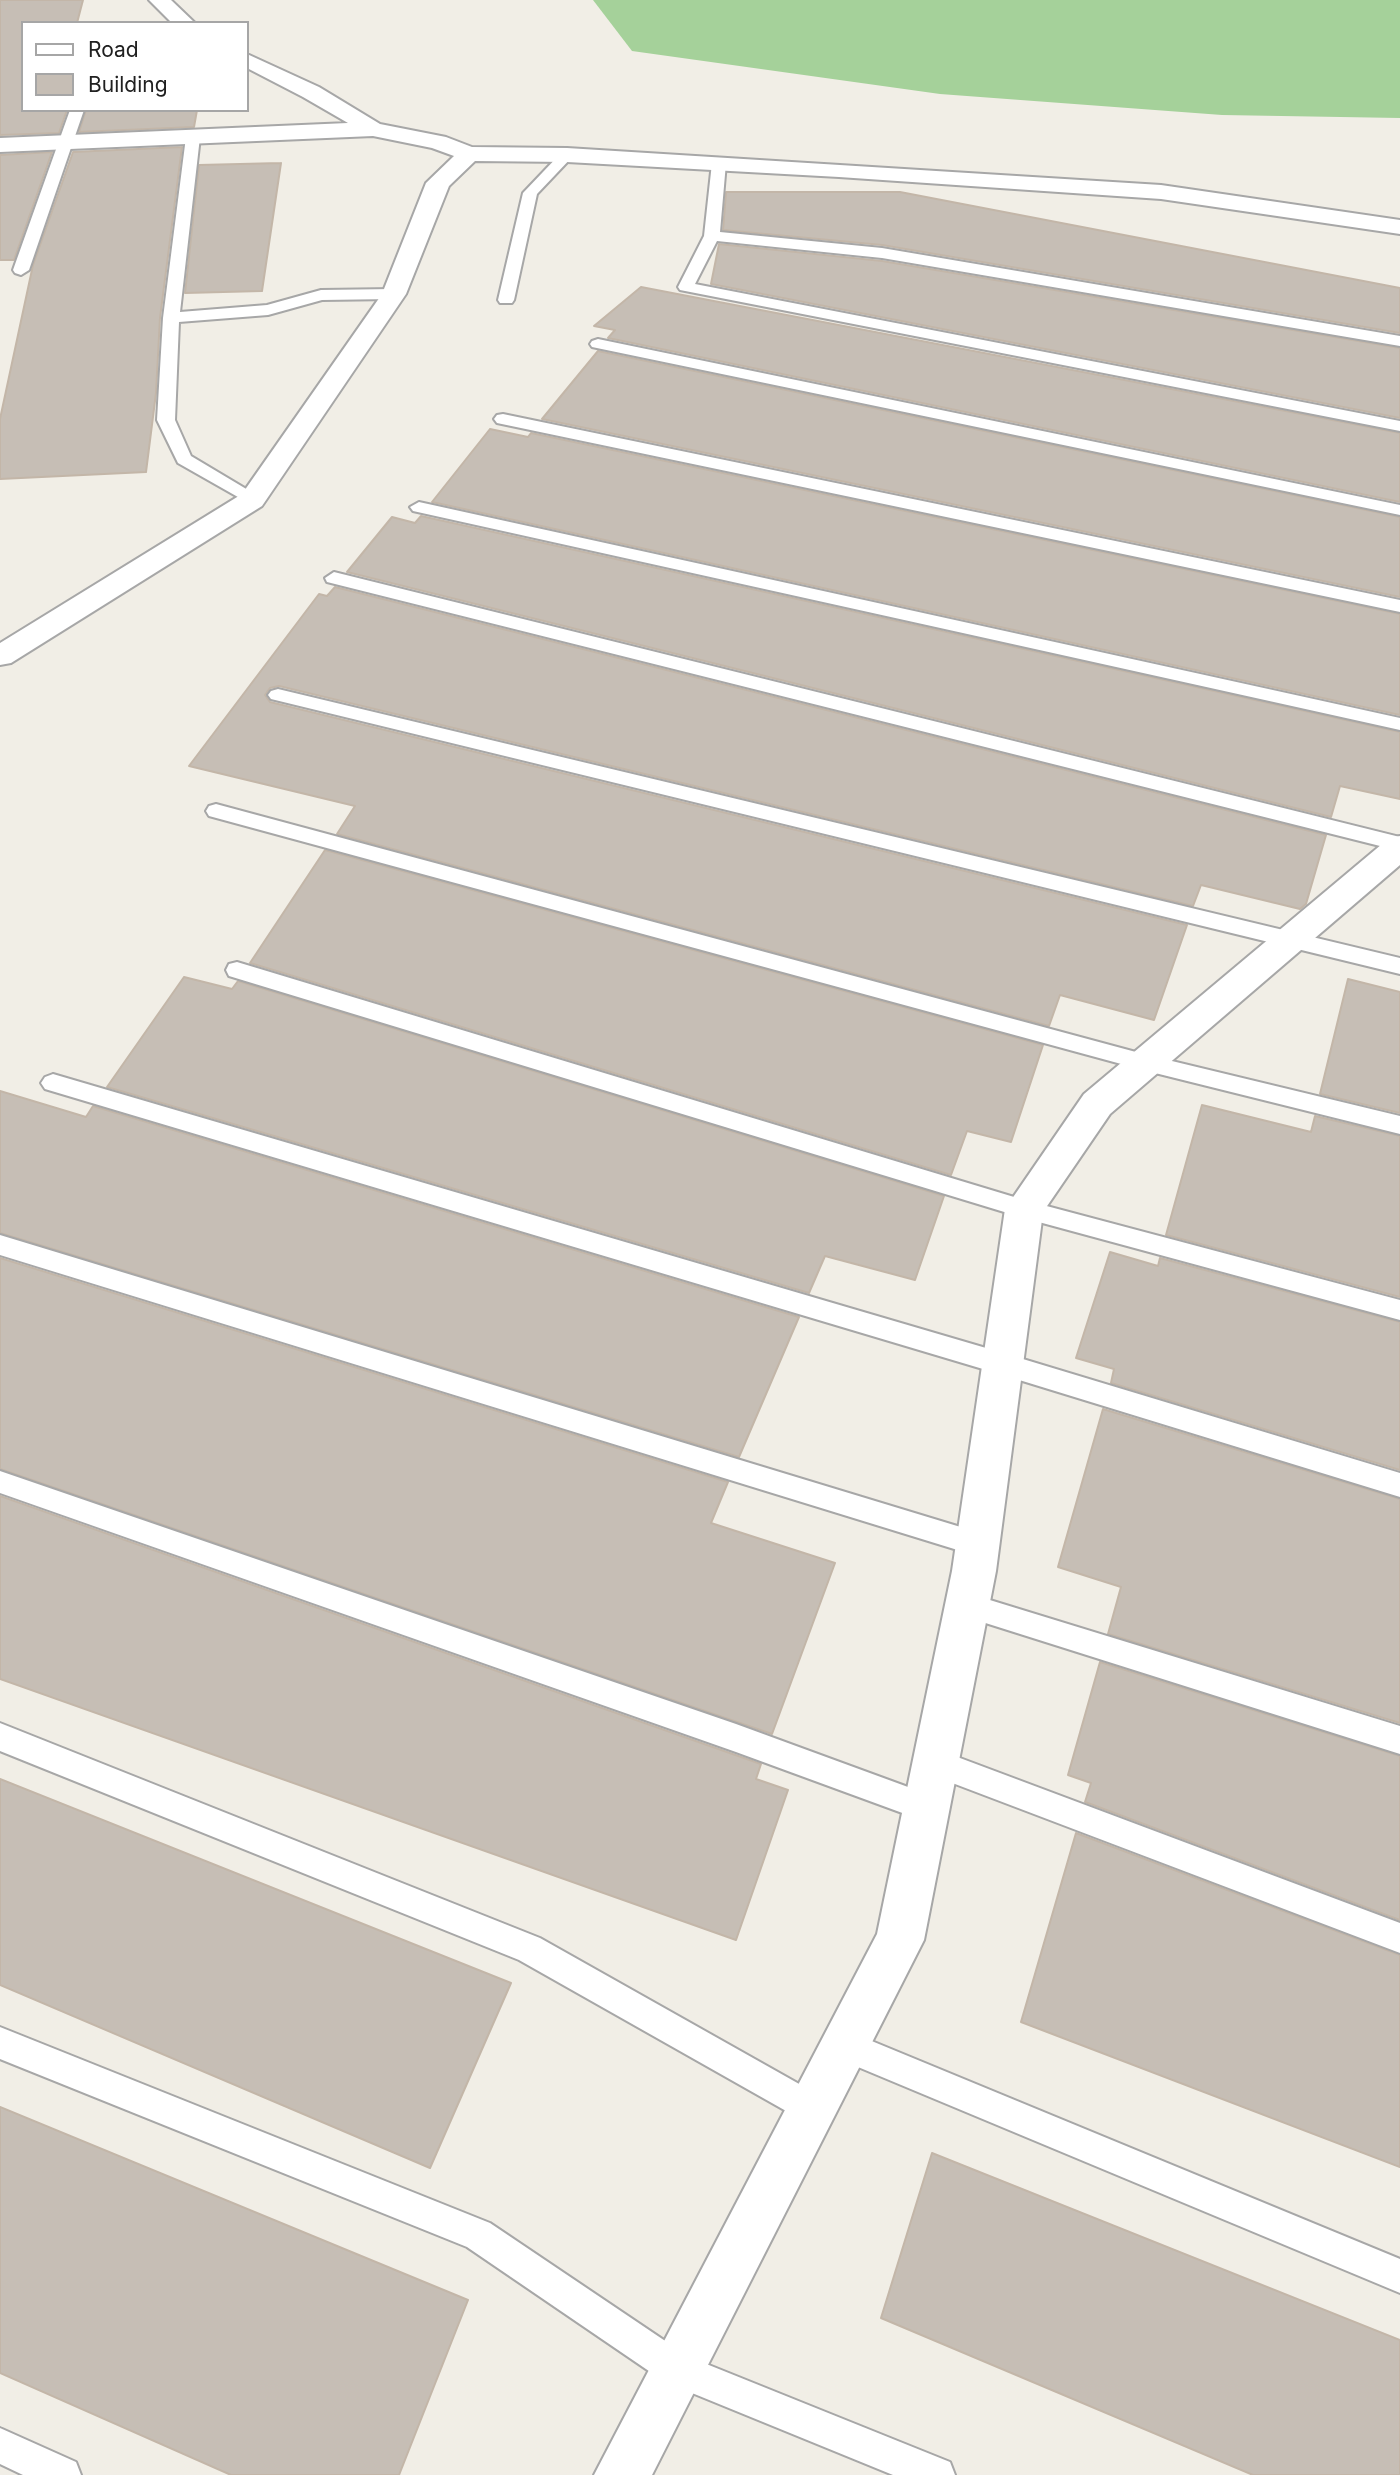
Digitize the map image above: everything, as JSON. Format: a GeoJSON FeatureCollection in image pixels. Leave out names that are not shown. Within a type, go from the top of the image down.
{"type":"FeatureCollection","features":[{"type":"Feature","properties":{"kind":"street"},"geometry":{"type":"LineString","coordinates":[[159,0],[178,21]]}},
{"type":"Feature","properties":{"kind":"street"},"geometry":{"type":"LineString","coordinates":[[248,60],[312,92],[373,129]]}},
{"type":"Feature","properties":{"kind":"street"},"geometry":{"type":"LineString","coordinates":[[0,145],[373,129],[438,142],[469,154],[567,155],[719,163],[1161,192],[1400,227]]}},
{"type":"Feature","properties":{"kind":"street"},"geometry":{"type":"LineString","coordinates":[[0,656],[251,500],[394,294],[438,183],[469,154]]}},
{"type":"Feature","properties":{"kind":"street"},"geometry":{"type":"LineString","coordinates":[[622,2475],[900,1940],[967,1605],[1024,1209],[1097,1104],[1293,940],[1400,846]]}},
{"type":"Feature","properties":{"kind":"lane"},"geometry":{"type":"LineString","coordinates":[[21,270],[76,112]]}},
{"type":"Feature","properties":{"kind":"lane"},"geometry":{"type":"LineString","coordinates":[[193,137],[171,318],[166,420],[184,459],[251,500]]}},
{"type":"Feature","properties":{"kind":"lane"},"geometry":{"type":"LineString","coordinates":[[506,300],[530,193],[567,155]]}},
{"type":"Feature","properties":{"kind":"lane"},"geometry":{"type":"LineString","coordinates":[[719,163],[712,236],[685,287],[1400,426]]}},
{"type":"Feature","properties":{"kind":"lane"},"geometry":{"type":"LineString","coordinates":[[712,236],[882,253],[1400,341]]}},
{"type":"Feature","properties":{"kind":"lane"},"geometry":{"type":"LineString","coordinates":[[171,318],[268,310],[321,295],[394,294]]}},
{"type":"Feature","properties":{"kind":"lane"},"geometry":{"type":"LineString","coordinates":[[598,344],[1400,510]]}},
{"type":"Feature","properties":{"kind":"lane"},"geometry":{"type":"LineString","coordinates":[[503,419],[1400,606]]}},
{"type":"Feature","properties":{"kind":"lane"},"geometry":{"type":"LineString","coordinates":[[419,507],[1400,724]]}},
{"type":"Feature","properties":{"kind":"lane"},"geometry":{"type":"LineString","coordinates":[[334,578],[1400,846]]}},
{"type":"Feature","properties":{"kind":"lane"},"geometry":{"type":"LineString","coordinates":[[278,695],[1400,966]]}},
{"type":"Feature","properties":{"kind":"lane"},"geometry":{"type":"LineString","coordinates":[[216,811],[1147,1063],[1400,1125]]}},
{"type":"Feature","properties":{"kind":"lane"},"geometry":{"type":"LineString","coordinates":[[237,970],[1024,1209],[1400,1310]]}},
{"type":"Feature","properties":{"kind":"lane"},"geometry":{"type":"LineString","coordinates":[[52,1083],[1003,1364],[1400,1485]]}},
{"type":"Feature","properties":{"kind":"lane"},"geometry":{"type":"LineString","coordinates":[[0,1245],[977,1544]]}},
{"type":"Feature","properties":{"kind":"lane"},"geometry":{"type":"LineString","coordinates":[[0,1482],[736,1738],[927,1808]]}},
{"type":"Feature","properties":{"kind":"lane"},"geometry":{"type":"LineString","coordinates":[[967,1605],[1400,1740]]}},
{"type":"Feature","properties":{"kind":"lane"},"geometry":{"type":"LineString","coordinates":[[0,1737],[529,1949],[813,2109]]}},
{"type":"Feature","properties":{"kind":"lane"},"geometry":{"type":"LineString","coordinates":[[936,1763],[1400,1938]]}},
{"type":"Feature","properties":{"kind":"lane"},"geometry":{"type":"LineString","coordinates":[[0,2043],[478,2235],[677,2370],[937,2475]]}},
{"type":"Feature","properties":{"kind":"lane"},"geometry":{"type":"LineString","coordinates":[[845,2046],[1400,2276]]}},
{"type":"Feature","properties":{"kind":"lane"},"geometry":{"type":"LineString","coordinates":[[0,2446],[63,2475]]}},
{"type":"Feature","properties":{"kind":"green space"},"geometry":{"type":"Polygon","coordinates":[[[593,0],[1400,0],[1400,118],[1222,115],[940,94],[632,51],[593,0]]]}},
{"type":"Feature","properties":{"kind":"building"},"geometry":{"type":"Polygon","coordinates":[[[0,0],[83,0],[78,21],[21,21],[21,112],[66,112],[59,133],[0,135],[0,0]]]}},
{"type":"Feature","properties":{"kind":"building"},"geometry":{"type":"Polygon","coordinates":[[[85,112],[197,112],[194,127],[79,132],[85,112]]]}},
{"type":"Feature","properties":{"kind":"building"},"geometry":{"type":"Polygon","coordinates":[[[182,147],[160,318],[156,393],[146,472],[0,479],[0,419],[33,265],[73,152],[182,147]]]}},
{"type":"Feature","properties":{"kind":"building"},"geometry":{"type":"Polygon","coordinates":[[[52,152],[14,260],[0,260],[0,155],[52,152]]]}},
{"type":"Feature","properties":{"kind":"building"},"geometry":{"type":"Polygon","coordinates":[[[281,163],[262,291],[185,293],[199,165],[281,163]]]}},
{"type":"Feature","properties":{"kind":"building"},"geometry":{"type":"Polygon","coordinates":[[[726,192],[900,192],[1400,288],[1400,333],[882,245],[723,230],[726,192]]]}},
{"type":"Feature","properties":{"kind":"building"},"geometry":{"type":"Polygon","coordinates":[[[719,244],[882,261],[1400,348],[1400,418],[711,284],[719,244]]]}},
{"type":"Feature","properties":{"kind":"building"},"geometry":{"type":"Polygon","coordinates":[[[641,287],[1400,433],[1400,502],[608,338],[615,330],[594,326],[641,287]]]}},
{"type":"Feature","properties":{"kind":"building"},"geometry":{"type":"Polygon","coordinates":[[[598,351],[1400,517],[1400,597],[542,419],[598,351]]]}},
{"type":"Feature","properties":{"kind":"building"},"geometry":{"type":"Polygon","coordinates":[[[490,429],[528,437],[531,433],[1400,614],[1400,715],[432,502],[490,429]]]}},
{"type":"Feature","properties":{"kind":"building"},"geometry":{"type":"Polygon","coordinates":[[[421,516],[1400,732],[1400,799],[1340,786],[1331,817],[347,572],[392,517],[415,523],[421,516]]]}},
{"type":"Feature","properties":{"kind":"building"},"geometry":{"type":"Polygon","coordinates":[[[335,587],[1326,835],[1306,904],[1300,909],[1201,885],[1193,906],[279,686],[270,688],[265,695],[270,702],[1187,925],[1154,1020],[1060,995],[1049,1026],[337,834],[355,806],[189,766],[319,594],[327,596],[335,587]]]}},
{"type":"Feature","properties":{"kind":"building"},"geometry":{"type":"Polygon","coordinates":[[[325,850],[1043,1045],[1011,1142],[967,1131],[951,1175],[250,963],[325,850]]]}},
{"type":"Feature","properties":{"kind":"building"},"geometry":{"type":"Polygon","coordinates":[[[184,977],[232,989],[238,981],[944,1196],[915,1280],[825,1256],[809,1293],[107,1087],[184,977]]]}},
{"type":"Feature","properties":{"kind":"building"},"geometry":{"type":"Polygon","coordinates":[[[1348,979],[1400,992],[1400,1113],[1320,1094],[1348,979]]]}},
{"type":"Feature","properties":{"kind":"building"},"geometry":{"type":"Polygon","coordinates":[[[0,1091],[86,1117],[93,1106],[799,1317],[739,1457],[0,1233],[0,1091]]]}},
{"type":"Feature","properties":{"kind":"building"},"geometry":{"type":"Polygon","coordinates":[[[1202,1105],[1311,1132],[1315,1116],[1400,1136],[1400,1297],[1166,1235],[1202,1105]]]}},
{"type":"Feature","properties":{"kind":"building"},"geometry":{"type":"Polygon","coordinates":[[[1110,1252],[1158,1266],[1160,1258],[1400,1322],[1400,1470],[1111,1383],[1114,1369],[1076,1358],[1110,1252]]]}},
{"type":"Feature","properties":{"kind":"building"},"geometry":{"type":"Polygon","coordinates":[[[0,1258],[728,1482],[711,1523],[835,1563],[772,1734],[0,1469],[0,1258]]]}},
{"type":"Feature","properties":{"kind":"building"},"geometry":{"type":"Polygon","coordinates":[[[1103,1409],[1400,1499],[1400,1723],[1108,1634],[1121,1587],[1058,1567],[1103,1409]]]}},
{"type":"Feature","properties":{"kind":"building"},"geometry":{"type":"Polygon","coordinates":[[[0,1496],[761,1764],[756,1779],[788,1790],[736,1940],[0,1679],[0,1496]]]}},
{"type":"Feature","properties":{"kind":"building"},"geometry":{"type":"Polygon","coordinates":[[[1100,1662],[1400,1756],[1400,1920],[1085,1802],[1091,1783],[1068,1775],[1100,1662]]]}},
{"type":"Feature","properties":{"kind":"building"},"geometry":{"type":"Polygon","coordinates":[[[0,1779],[511,1983],[430,2168],[0,1985],[0,1779]]]}},
{"type":"Feature","properties":{"kind":"building"},"geometry":{"type":"Polygon","coordinates":[[[1076,1833],[1400,1955],[1400,2167],[1021,2022],[1076,1833]]]}},
{"type":"Feature","properties":{"kind":"building"},"geometry":{"type":"Polygon","coordinates":[[[0,2107],[468,2300],[399,2475],[231,2475],[0,2373],[0,2107]]]}},
{"type":"Feature","properties":{"kind":"building"},"geometry":{"type":"Polygon","coordinates":[[[932,2153],[1400,2340],[1400,2475],[1253,2475],[881,2318],[932,2153]]]}}]}
